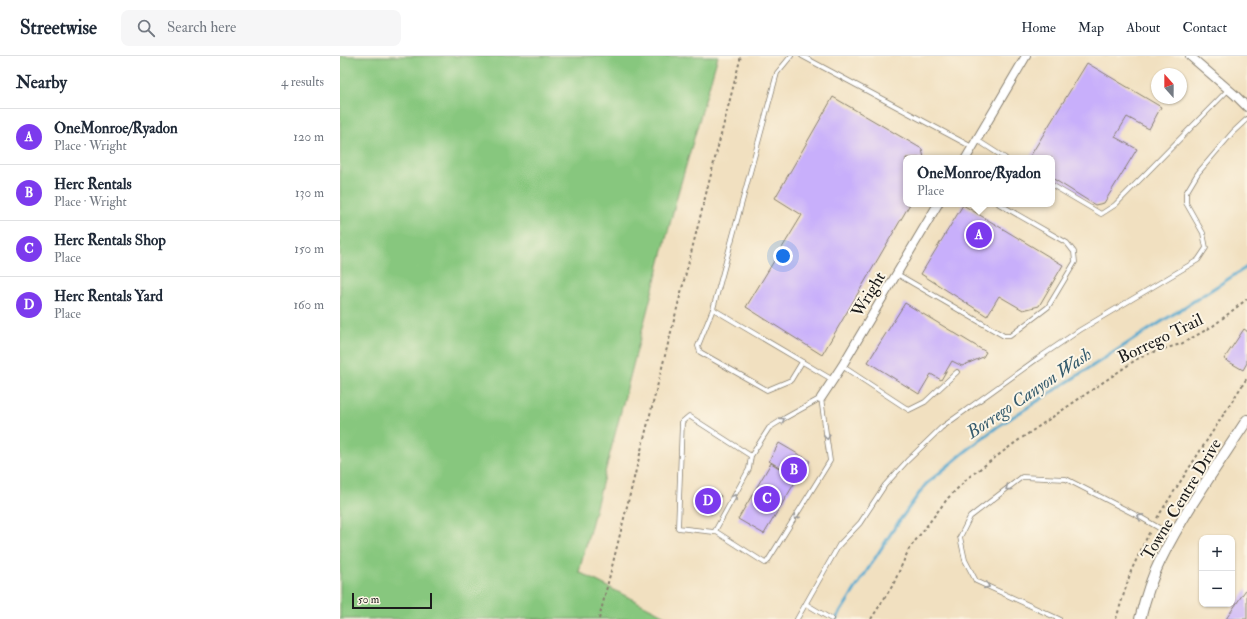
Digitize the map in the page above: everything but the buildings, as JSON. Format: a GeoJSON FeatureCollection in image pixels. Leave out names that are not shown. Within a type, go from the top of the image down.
{"type":"FeatureCollection","features":[{"type":"Feature","properties":{"kind":"street"},"geometry":{"type":"LineString","coordinates":[[968,155],[1026,56]]}},
{"type":"Feature","properties":{"kind":"street"},"geometry":{"type":"LineString","coordinates":[[1190,56],[1247,107]]}},
{"type":"Feature","properties":{"kind":"street","name":"Wright"},"geometry":{"type":"LineString","coordinates":[[821,398],[842,366],[936,207]]}},
{"type":"Feature","properties":{"kind":"street","name":"Towne Centre Drive"},"geometry":{"type":"LineString","coordinates":[[1140,619],[1146,595],[1159,562],[1185,515],[1247,420]]}},
{"type":"Feature","properties":{"kind":"lane"},"geometry":{"type":"LineString","coordinates":[[791,56],[777,73],[713,309],[698,346],[700,352],[767,390],[791,380],[802,362]]}},
{"type":"Feature","properties":{"kind":"lane"},"geometry":{"type":"LineString","coordinates":[[802,56],[999,155]]}},
{"type":"Feature","properties":{"kind":"lane"},"geometry":{"type":"LineString","coordinates":[[1055,188],[1100,214],[1114,205],[1229,90]]}},
{"type":"Feature","properties":{"kind":"lane"},"geometry":{"type":"LineString","coordinates":[[797,619],[839,545],[860,523],[885,485],[906,461],[941,428],[1080,330],[1198,260],[1206,248],[1203,233],[1186,203],[1186,193],[1198,173],[1233,132],[1247,119]]}},
{"type":"Feature","properties":{"kind":"lane"},"geometry":{"type":"LineString","coordinates":[[897,274],[1004,336],[1010,336],[1048,307],[1075,262],[1074,252],[1067,243],[1004,207]]}},
{"type":"Feature","properties":{"kind":"lane"},"geometry":{"type":"LineString","coordinates":[[713,309],[833,380]]}},
{"type":"Feature","properties":{"kind":"lane"},"geometry":{"type":"LineString","coordinates":[[842,366],[909,410],[925,402],[956,372]]}},
{"type":"Feature","properties":{"kind":"lane"},"geometry":{"type":"LineString","coordinates":[[715,531],[749,469],[752,456],[769,428],[821,398],[830,461],[765,563],[715,531],[678,528],[682,422],[689,416],[752,456]]}},
{"type":"Feature","properties":{"kind":"lane"},"geometry":{"type":"LineString","coordinates":[[1059,619],[976,581],[965,560],[960,537],[970,516],[1022,477],[1066,480],[1174,536]]}},
{"type":"Feature","properties":{"kind":"lane"},"geometry":{"type":"LineString","coordinates":[[806,604],[831,619]]}},
{"type":"Feature","properties":{"kind":"path"},"geometry":{"type":"LineString","coordinates":[[599,619],[741,56]]}},
{"type":"Feature","properties":{"kind":"path","name":"Borrego Trail"},"geometry":{"type":"LineString","coordinates":[[871,619],[893,585],[909,549],[948,498],[969,477],[1016,442],[1137,359],[1153,352],[1181,344],[1213,326],[1247,299]]}},
{"type":"Feature","properties":{"kind":"path"},"geometry":{"type":"LineString","coordinates":[[1116,619],[1131,571],[1145,538],[1247,378]]}},
{"type":"Feature","properties":{"kind":"green space"},"geometry":{"type":"Polygon","coordinates":[[[340,56],[718,56],[678,193],[579,572],[671,619],[340,619],[340,56]]]}},
{"type":"Feature","properties":{"kind":"waterway","name":"Borrego Canyon Wash"},"geometry":{"type":"LineString","coordinates":[[836,619],[895,527],[926,484],[997,427],[1247,267]]}},
{"type":"Feature","properties":{"kind":"place","name":"OneMonroe/Ryadon"},"geometry":{"type":"Point","coordinates":[979,235]}},
{"type":"Feature","properties":{"kind":"place","name":"Herc Rentals"},"geometry":{"type":"Point","coordinates":[794,470]}},
{"type":"Feature","properties":{"kind":"place","name":"Herc Rentals Shop"},"geometry":{"type":"Point","coordinates":[767,499]}},
{"type":"Feature","properties":{"kind":"place","name":"Herc Rentals Yard"},"geometry":{"type":"Point","coordinates":[708,501]}}]}
